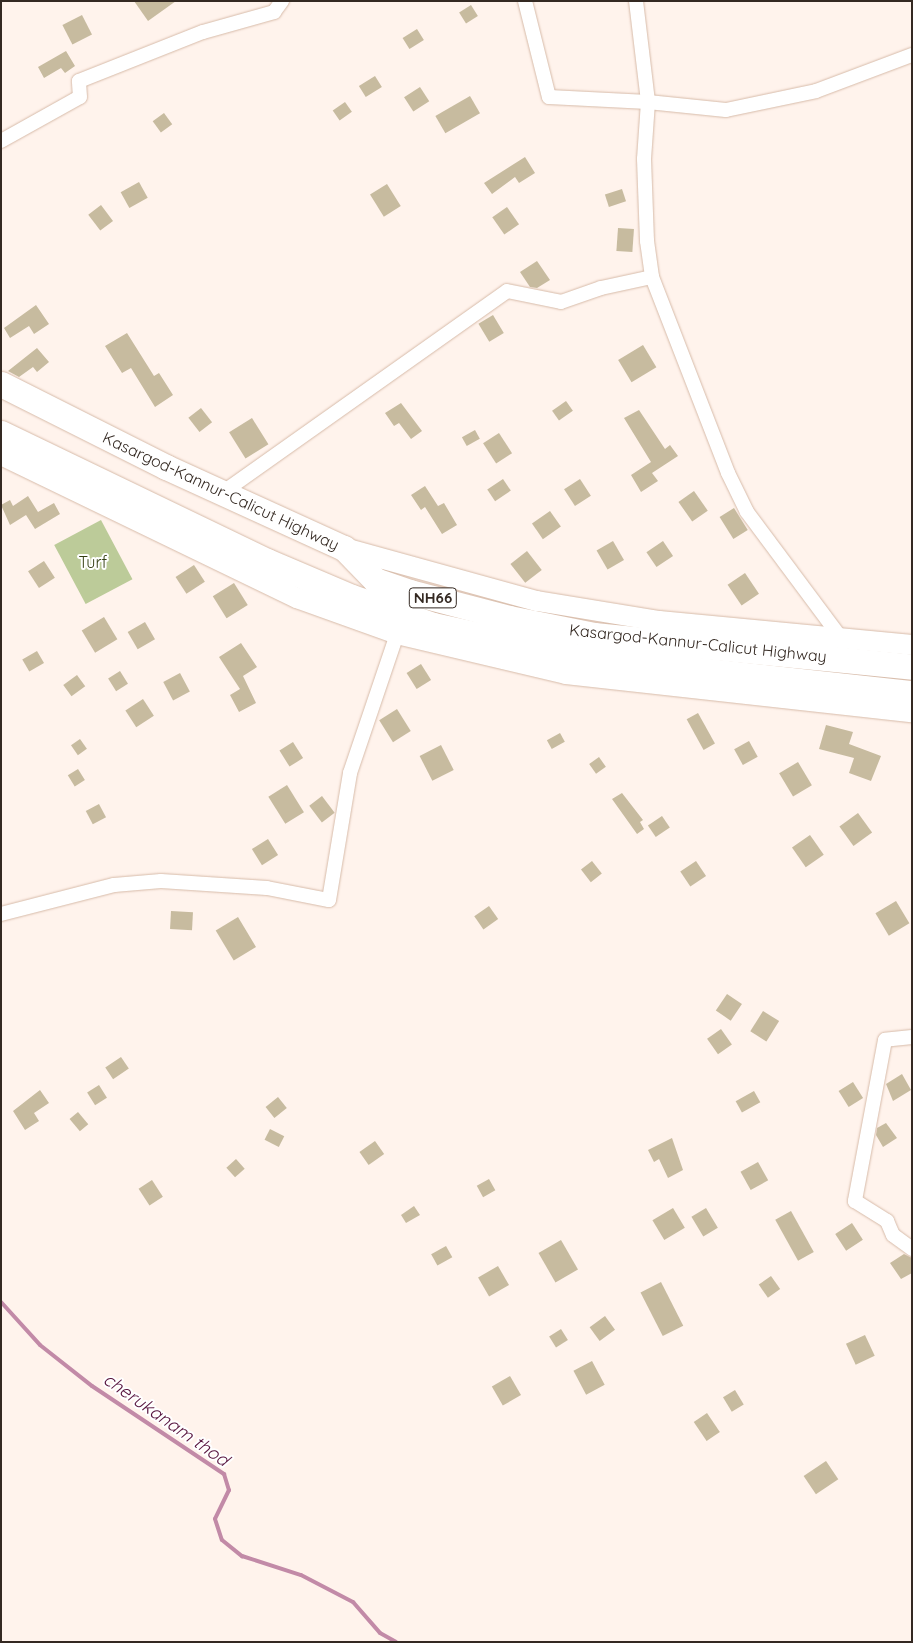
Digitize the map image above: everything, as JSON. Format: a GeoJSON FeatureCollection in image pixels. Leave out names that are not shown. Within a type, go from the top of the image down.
{"type":"FeatureCollection","features":[{"type":"Feature","properties":{"kind":"highway","name":"Kasargod-Kannur-Calicut Highway"},"geometry":{"type":"LineString","coordinates":[[1,384],[222,493],[344,548],[375,580],[509,618],[594,635],[912,667]]}},
{"type":"Feature","properties":{"kind":"highway","name":"Kasargod-Kannur-Calicut Highway"},"geometry":{"type":"LineString","coordinates":[[1,433],[267,560],[352,597],[433,625],[580,657],[912,693]]}},
{"type":"Feature","properties":{"kind":"street"},"geometry":{"type":"LineString","coordinates":[[1,140],[80,97],[79,81],[203,32],[274,12],[282,1]]}},
{"type":"Feature","properties":{"kind":"street"},"geometry":{"type":"LineString","coordinates":[[525,1],[548,97],[648,102],[726,110],[816,91],[912,55]]}},
{"type":"Feature","properties":{"kind":"street"},"geometry":{"type":"LineString","coordinates":[[636,1],[648,102],[644,160],[647,241],[652,277],[728,473],[747,512],[841,638]]}},
{"type":"Feature","properties":{"kind":"street"},"geometry":{"type":"LineString","coordinates":[[222,493],[507,291],[561,302],[602,288],[652,277]]}},
{"type":"Feature","properties":{"kind":"street"},"geometry":{"type":"LineString","coordinates":[[1,455],[297,598],[397,634],[566,674],[912,712]]}},
{"type":"Feature","properties":{"kind":"street"},"geometry":{"type":"LineString","coordinates":[[344,548],[537,601],[659,621],[912,645]]}},
{"type":"Feature","properties":{"kind":"street"},"geometry":{"type":"LineString","coordinates":[[1,914],[114,885],[161,882],[258,887],[329,900],[350,773],[397,634]]}},
{"type":"Feature","properties":{"kind":"street"},"geometry":{"type":"LineString","coordinates":[[912,1037],[885,1040],[855,1201],[887,1221],[893,1235],[912,1249]]}},
{"type":"Feature","properties":{"kind":"green space","name":"Turf"},"geometry":{"type":"Polygon","coordinates":[[[101,520],[132,579],[86,604],[54,545],[101,520]]]}},
{"type":"Feature","properties":{"kind":"building"},"geometry":{"type":"Polygon","coordinates":[[[134,1],[176,1],[148,21],[134,1]]]}},
{"type":"Feature","properties":{"kind":"building"},"geometry":{"type":"Polygon","coordinates":[[[471,5],[478,16],[466,23],[459,12],[471,5]]]}},
{"type":"Feature","properties":{"kind":"building"},"geometry":{"type":"Polygon","coordinates":[[[82,15],[92,35],[72,45],[62,25],[82,15]]]}},
{"type":"Feature","properties":{"kind":"building"},"geometry":{"type":"Polygon","coordinates":[[[417,29],[424,40],[409,49],[403,38],[417,29]]]}},
{"type":"Feature","properties":{"kind":"building"},"geometry":{"type":"Polygon","coordinates":[[[66,51],[75,66],[65,73],[61,68],[44,78],[38,67],[66,51]]]}},
{"type":"Feature","properties":{"kind":"building"},"geometry":{"type":"Polygon","coordinates":[[[375,76],[382,87],[366,97],[359,86],[375,76]]]}},
{"type":"Feature","properties":{"kind":"building"},"geometry":{"type":"Polygon","coordinates":[[[420,87],[429,101],[413,112],[404,97],[420,87]]]}},
{"type":"Feature","properties":{"kind":"building"},"geometry":{"type":"Polygon","coordinates":[[[470,96],[480,113],[445,133],[435,116],[470,96]]]}},
{"type":"Feature","properties":{"kind":"building"},"geometry":{"type":"Polygon","coordinates":[[[345,102],[352,112],[340,120],[333,111],[345,102]]]}},
{"type":"Feature","properties":{"kind":"building"},"geometry":{"type":"Polygon","coordinates":[[[164,113],[172,124],[161,133],[153,121],[164,113]]]}},
{"type":"Feature","properties":{"kind":"building"},"geometry":{"type":"Polygon","coordinates":[[[525,157],[535,173],[519,183],[515,177],[492,194],[484,183],[525,157]]]}},
{"type":"Feature","properties":{"kind":"building"},"geometry":{"type":"Polygon","coordinates":[[[139,182],[148,198],[129,208],[121,192],[139,182]]]}},
{"type":"Feature","properties":{"kind":"building"},"geometry":{"type":"Polygon","coordinates":[[[387,184],[401,206],[384,217],[370,195],[387,184]]]}},
{"type":"Feature","properties":{"kind":"building"},"geometry":{"type":"Polygon","coordinates":[[[622,189],[626,201],[609,207],[605,195],[622,189]]]}},
{"type":"Feature","properties":{"kind":"building"},"geometry":{"type":"Polygon","coordinates":[[[101,205],[113,221],[100,231],[88,215],[101,205]]]}},
{"type":"Feature","properties":{"kind":"building"},"geometry":{"type":"Polygon","coordinates":[[[507,207],[519,224],[504,235],[492,217],[507,207]]]}},
{"type":"Feature","properties":{"kind":"building"},"geometry":{"type":"Polygon","coordinates":[[[618,228],[634,229],[632,252],[616,251],[618,228]]]}},
{"type":"Feature","properties":{"kind":"building"},"geometry":{"type":"Polygon","coordinates":[[[537,261],[550,280],[537,288],[530,287],[520,272],[537,261]]]}},
{"type":"Feature","properties":{"kind":"building"},"geometry":{"type":"Polygon","coordinates":[[[36,305],[49,324],[34,334],[29,326],[10,338],[4,328],[36,305]]]}},
{"type":"Feature","properties":{"kind":"building"},"geometry":{"type":"Polygon","coordinates":[[[493,315],[504,333],[489,342],[478,324],[493,315]]]}},
{"type":"Feature","properties":{"kind":"building"},"geometry":{"type":"Polygon","coordinates":[[[127,333],[154,376],[159,373],[173,395],[155,407],[131,368],[122,373],[105,346],[127,333]]]}},
{"type":"Feature","properties":{"kind":"building"},"geometry":{"type":"Polygon","coordinates":[[[643,345],[656,367],[632,382],[618,360],[643,345]]]}},
{"type":"Feature","properties":{"kind":"building"},"geometry":{"type":"Polygon","coordinates":[[[37,348],[49,362],[37,372],[33,367],[19,377],[8,371],[37,348]]]}},
{"type":"Feature","properties":{"kind":"building"},"geometry":{"type":"Polygon","coordinates":[[[566,401],[573,411],[559,421],[552,411],[566,401]]]}},
{"type":"Feature","properties":{"kind":"building"},"geometry":{"type":"Polygon","coordinates":[[[401,403],[422,431],[411,439],[399,423],[394,426],[385,413],[401,403]]]}},
{"type":"Feature","properties":{"kind":"building"},"geometry":{"type":"Polygon","coordinates":[[[201,408],[212,422],[199,432],[188,418],[201,408]]]}},
{"type":"Feature","properties":{"kind":"building"},"geometry":{"type":"Polygon","coordinates":[[[639,410],[665,449],[670,445],[678,456],[652,473],[658,481],[641,492],[631,475],[651,462],[624,418],[639,410]]]}},
{"type":"Feature","properties":{"kind":"building"},"geometry":{"type":"Polygon","coordinates":[[[252,418],[268,444],[246,459],[229,432],[252,418]]]}},
{"type":"Feature","properties":{"kind":"building"},"geometry":{"type":"Polygon","coordinates":[[[475,430],[480,439],[467,446],[462,437],[475,430]]]}},
{"type":"Feature","properties":{"kind":"building"},"geometry":{"type":"Polygon","coordinates":[[[499,433],[512,453],[496,463],[483,443],[499,433]]]}},
{"type":"Feature","properties":{"kind":"building"},"geometry":{"type":"Polygon","coordinates":[[[503,479],[511,491],[495,501],[487,490],[503,479]]]}},
{"type":"Feature","properties":{"kind":"building"},"geometry":{"type":"Polygon","coordinates":[[[580,479],[591,496],[575,506],[564,489],[580,479]]]}},
{"type":"Feature","properties":{"kind":"building"},"geometry":{"type":"Polygon","coordinates":[[[425,486],[438,506],[444,503],[457,525],[442,534],[425,507],[421,510],[411,495],[425,486]]]}},
{"type":"Feature","properties":{"kind":"building"},"geometry":{"type":"Polygon","coordinates":[[[694,491],[708,511],[692,522],[678,502],[694,491]]]}},
{"type":"Feature","properties":{"kind":"building"},"geometry":{"type":"Polygon","coordinates":[[[28,496],[38,512],[54,503],[60,514],[35,529],[26,515],[10,525],[1,505],[10,500],[13,506],[28,496]]]}},
{"type":"Feature","properties":{"kind":"building"},"geometry":{"type":"Polygon","coordinates":[[[734,508],[748,530],[733,539],[720,517],[734,508]]]}},
{"type":"Feature","properties":{"kind":"building"},"geometry":{"type":"Polygon","coordinates":[[[550,511],[561,527],[543,539],[532,524],[550,511]]]}},
{"type":"Feature","properties":{"kind":"building"},"geometry":{"type":"Polygon","coordinates":[[[613,541],[624,560],[608,570],[597,550],[613,541]]]}},
{"type":"Feature","properties":{"kind":"building"},"geometry":{"type":"Polygon","coordinates":[[[663,541],[673,556],[656,567],[646,552],[663,541]]]}},
{"type":"Feature","properties":{"kind":"building"},"geometry":{"type":"Polygon","coordinates":[[[527,551],[542,570],[525,583],[510,564],[527,551]]]}},
{"type":"Feature","properties":{"kind":"building"},"geometry":{"type":"Polygon","coordinates":[[[44,561],[55,578],[39,588],[28,571],[44,561]]]}},
{"type":"Feature","properties":{"kind":"building"},"geometry":{"type":"Polygon","coordinates":[[[194,565],[205,582],[186,594],[176,577],[194,565]]]}},
{"type":"Feature","properties":{"kind":"building"},"geometry":{"type":"Polygon","coordinates":[[[745,573],[759,594],[742,605],[728,585],[745,573]]]}},
{"type":"Feature","properties":{"kind":"building"},"geometry":{"type":"Polygon","coordinates":[[[234,583],[248,605],[227,618],[213,596],[234,583]]]}},
{"type":"Feature","properties":{"kind":"building"},"geometry":{"type":"Polygon","coordinates":[[[104,617],[117,639],[95,653],[82,630],[104,617]]]}},
{"type":"Feature","properties":{"kind":"building"},"geometry":{"type":"Polygon","coordinates":[[[145,622],[155,639],[138,649],[128,632],[145,622]]]}},
{"type":"Feature","properties":{"kind":"building"},"geometry":{"type":"Polygon","coordinates":[[[241,643],[257,667],[243,676],[256,703],[239,712],[230,695],[240,689],[219,657],[241,643]]]}},
{"type":"Feature","properties":{"kind":"building"},"geometry":{"type":"Polygon","coordinates":[[[37,651],[44,663],[29,672],[22,660],[37,651]]]}},
{"type":"Feature","properties":{"kind":"building"},"geometry":{"type":"Polygon","coordinates":[[[421,664],[431,680],[417,689],[407,673],[421,664]]]}},
{"type":"Feature","properties":{"kind":"building"},"geometry":{"type":"Polygon","coordinates":[[[120,671],[128,684],[116,691],[108,678],[120,671]]]}},
{"type":"Feature","properties":{"kind":"building"},"geometry":{"type":"Polygon","coordinates":[[[180,673],[190,692],[173,700],[163,682],[180,673]]]}},
{"type":"Feature","properties":{"kind":"building"},"geometry":{"type":"Polygon","coordinates":[[[77,675],[85,686],[71,696],[63,685],[77,675]]]}},
{"type":"Feature","properties":{"kind":"building"},"geometry":{"type":"Polygon","coordinates":[[[143,699],[154,716],[136,727],[125,710],[143,699]]]}},
{"type":"Feature","properties":{"kind":"building"},"geometry":{"type":"Polygon","coordinates":[[[397,709],[411,731],[393,742],[379,720],[397,709]]]}},
{"type":"Feature","properties":{"kind":"building"},"geometry":{"type":"Polygon","coordinates":[[[698,713],[715,744],[704,750],[687,719],[698,713]]]}},
{"type":"Feature","properties":{"kind":"building"},"geometry":{"type":"Polygon","coordinates":[[[826,725],[853,732],[849,744],[881,756],[871,781],[849,773],[854,758],[819,749],[826,725]]]}},
{"type":"Feature","properties":{"kind":"building"},"geometry":{"type":"Polygon","coordinates":[[[560,733],[565,742],[552,749],[547,740],[560,733]]]}},
{"type":"Feature","properties":{"kind":"building"},"geometry":{"type":"Polygon","coordinates":[[[80,739],[87,749],[78,755],[71,745],[80,739]]]}},
{"type":"Feature","properties":{"kind":"building"},"geometry":{"type":"Polygon","coordinates":[[[749,741],[758,757],[743,765],[734,749],[749,741]]]}},
{"type":"Feature","properties":{"kind":"building"},"geometry":{"type":"Polygon","coordinates":[[[293,742],[303,758],[289,767],[279,750],[293,742]]]}},
{"type":"Feature","properties":{"kind":"building"},"geometry":{"type":"Polygon","coordinates":[[[441,745],[454,770],[432,781],[420,756],[441,745]]]}},
{"type":"Feature","properties":{"kind":"building"},"geometry":{"type":"Polygon","coordinates":[[[599,757],[606,767],[596,774],[589,764],[599,757]]]}},
{"type":"Feature","properties":{"kind":"building"},"geometry":{"type":"Polygon","coordinates":[[[798,762],[812,785],[793,796],[779,773],[798,762]]]}},
{"type":"Feature","properties":{"kind":"building"},"geometry":{"type":"Polygon","coordinates":[[[78,769],[85,780],[75,786],[68,775],[78,769]]]}},
{"type":"Feature","properties":{"kind":"building"},"geometry":{"type":"Polygon","coordinates":[[[287,785],[304,812],[285,824],[268,797],[287,785]]]}},
{"type":"Feature","properties":{"kind":"building"},"geometry":{"type":"Polygon","coordinates":[[[622,793],[643,820],[640,822],[644,829],[637,834],[612,799],[622,793]]]}},
{"type":"Feature","properties":{"kind":"building"},"geometry":{"type":"Polygon","coordinates":[[[322,796],[335,813],[322,822],[309,806],[322,796]]]}},
{"type":"Feature","properties":{"kind":"building"},"geometry":{"type":"Polygon","coordinates":[[[99,804],[106,817],[93,824],[86,811],[99,804]]]}},
{"type":"Feature","properties":{"kind":"building"},"geometry":{"type":"Polygon","coordinates":[[[858,813],[872,832],[853,846],[839,827],[858,813]]]}},
{"type":"Feature","properties":{"kind":"building"},"geometry":{"type":"Polygon","coordinates":[[[662,816],[670,828],[656,837],[648,826],[662,816]]]}},
{"type":"Feature","properties":{"kind":"building"},"geometry":{"type":"Polygon","coordinates":[[[810,835],[824,855],[806,867],[792,848],[810,835]]]}},
{"type":"Feature","properties":{"kind":"building"},"geometry":{"type":"Polygon","coordinates":[[[268,839],[278,855],[262,865],[252,849],[268,839]]]}},
{"type":"Feature","properties":{"kind":"building"},"geometry":{"type":"Polygon","coordinates":[[[592,861],[602,874],[591,882],[581,870],[592,861]]]}},
{"type":"Feature","properties":{"kind":"building"},"geometry":{"type":"Polygon","coordinates":[[[696,861],[706,876],[690,887],[680,872],[696,861]]]}},
{"type":"Feature","properties":{"kind":"building"},"geometry":{"type":"Polygon","coordinates":[[[896,901],[909,923],[889,936],[875,913],[896,901]]]}},
{"type":"Feature","properties":{"kind":"building"},"geometry":{"type":"Polygon","coordinates":[[[489,906],[498,919],[483,929],[474,916],[489,906]]]}},
{"type":"Feature","properties":{"kind":"building"},"geometry":{"type":"Polygon","coordinates":[[[171,911],[193,912],[192,930],[170,929],[171,911]]]}},
{"type":"Feature","properties":{"kind":"building"},"geometry":{"type":"Polygon","coordinates":[[[238,917],[256,947],[234,960],[216,930],[238,917]]]}},
{"type":"Feature","properties":{"kind":"building"},"geometry":{"type":"Polygon","coordinates":[[[727,994],[742,1004],[731,1021],[716,1011],[727,994]]]}},
{"type":"Feature","properties":{"kind":"building"},"geometry":{"type":"Polygon","coordinates":[[[763,1011],[779,1021],[766,1041],[750,1031],[763,1011]]]}},
{"type":"Feature","properties":{"kind":"building"},"geometry":{"type":"Polygon","coordinates":[[[721,1029],[732,1045],[718,1054],[707,1039],[721,1029]]]}},
{"type":"Feature","properties":{"kind":"building"},"geometry":{"type":"Polygon","coordinates":[[[121,1057],[129,1069],[113,1079],[105,1068],[121,1057]]]}},
{"type":"Feature","properties":{"kind":"building"},"geometry":{"type":"Polygon","coordinates":[[[902,1074],[911,1090],[893,1101],[886,1084],[902,1074]]]}},
{"type":"Feature","properties":{"kind":"building"},"geometry":{"type":"Polygon","coordinates":[[[853,1082],[863,1098],[849,1107],[839,1091],[853,1082]]]}},
{"type":"Feature","properties":{"kind":"building"},"geometry":{"type":"Polygon","coordinates":[[[99,1085],[107,1098],[95,1105],[87,1092],[99,1085]]]}},
{"type":"Feature","properties":{"kind":"building"},"geometry":{"type":"Polygon","coordinates":[[[40,1090],[49,1103],[34,1113],[39,1121],[25,1130],[13,1111],[40,1090]]]}},
{"type":"Feature","properties":{"kind":"building"},"geometry":{"type":"Polygon","coordinates":[[[754,1091],[760,1102],[742,1113],[736,1101],[754,1091]]]}},
{"type":"Feature","properties":{"kind":"building"},"geometry":{"type":"Polygon","coordinates":[[[278,1097],[287,1108],[274,1118],[266,1107],[278,1097]]]}},
{"type":"Feature","properties":{"kind":"building"},"geometry":{"type":"Polygon","coordinates":[[[78,1112],[88,1124],[80,1131],[70,1119],[78,1112]]]}},
{"type":"Feature","properties":{"kind":"building"},"geometry":{"type":"Polygon","coordinates":[[[886,1123],[897,1138],[883,1147],[876,1135],[877,1128],[886,1123]]]}},
{"type":"Feature","properties":{"kind":"building"},"geometry":{"type":"Polygon","coordinates":[[[270,1129],[284,1136],[279,1147],[265,1140],[270,1129]]]}},
{"type":"Feature","properties":{"kind":"building"},"geometry":{"type":"Polygon","coordinates":[[[672,1138],[683,1170],[668,1178],[659,1159],[654,1162],[648,1150],[672,1138]]]}},
{"type":"Feature","properties":{"kind":"building"},"geometry":{"type":"Polygon","coordinates":[[[375,1141],[384,1154],[369,1165],[359,1152],[375,1141]]]}},
{"type":"Feature","properties":{"kind":"building"},"geometry":{"type":"Polygon","coordinates":[[[236,1159],[245,1169],[235,1177],[226,1168],[236,1159]]]}},
{"type":"Feature","properties":{"kind":"building"},"geometry":{"type":"Polygon","coordinates":[[[758,1162],[768,1180],[751,1190],[741,1172],[758,1162]]]}},
{"type":"Feature","properties":{"kind":"building"},"geometry":{"type":"Polygon","coordinates":[[[489,1179],[495,1190],[483,1197],[477,1186],[489,1179]]]}},
{"type":"Feature","properties":{"kind":"building"},"geometry":{"type":"Polygon","coordinates":[[[152,1180],[163,1197],[149,1205],[139,1189],[152,1180]]]}},
{"type":"Feature","properties":{"kind":"building"},"geometry":{"type":"Polygon","coordinates":[[[414,1206],[420,1215],[406,1223],[401,1215],[414,1206]]]}},
{"type":"Feature","properties":{"kind":"building"},"geometry":{"type":"Polygon","coordinates":[[[673,1208],[685,1228],[664,1240],[652,1220],[673,1208]]]}},
{"type":"Feature","properties":{"kind":"building"},"geometry":{"type":"Polygon","coordinates":[[[706,1208],[718,1228],[703,1236],[691,1217],[706,1208]]]}},
{"type":"Feature","properties":{"kind":"building"},"geometry":{"type":"Polygon","coordinates":[[[791,1211],[814,1252],[798,1261],[775,1220],[791,1211]]]}},
{"type":"Feature","properties":{"kind":"building"},"geometry":{"type":"Polygon","coordinates":[[[852,1223],[863,1240],[846,1251],[835,1234],[852,1223]]]}},
{"type":"Feature","properties":{"kind":"building"},"geometry":{"type":"Polygon","coordinates":[[[561,1240],[578,1269],[555,1282],[538,1253],[561,1240]]]}},
{"type":"Feature","properties":{"kind":"building"},"geometry":{"type":"Polygon","coordinates":[[[446,1246],[452,1257],[437,1266],[431,1254],[446,1246]]]}},
{"type":"Feature","properties":{"kind":"building"},"geometry":{"type":"Polygon","coordinates":[[[904,1254],[912,1258],[912,1273],[901,1279],[890,1263],[904,1254]]]}},
{"type":"Feature","properties":{"kind":"building"},"geometry":{"type":"Polygon","coordinates":[[[498,1266],[509,1285],[489,1297],[478,1278],[498,1266]]]}},
{"type":"Feature","properties":{"kind":"building"},"geometry":{"type":"Polygon","coordinates":[[[771,1276],[780,1289],[768,1298],[759,1285],[771,1276]]]}},
{"type":"Feature","properties":{"kind":"building"},"geometry":{"type":"Polygon","coordinates":[[[661,1282],[683,1326],[663,1336],[641,1292],[661,1282]]]}},
{"type":"Feature","properties":{"kind":"building"},"geometry":{"type":"Polygon","coordinates":[[[605,1316],[615,1330],[600,1341],[590,1327],[605,1316]]]}},
{"type":"Feature","properties":{"kind":"building"},"geometry":{"type":"Polygon","coordinates":[[[561,1329],[568,1340],[556,1347],[549,1336],[561,1329]]]}},
{"type":"Feature","properties":{"kind":"building"},"geometry":{"type":"Polygon","coordinates":[[[865,1335],[875,1356],[856,1365],[846,1344],[865,1335]]]}},
{"type":"Feature","properties":{"kind":"building"},"geometry":{"type":"Polygon","coordinates":[[[592,1361],[605,1385],[586,1395],[573,1371],[592,1361]]]}},
{"type":"Feature","properties":{"kind":"building"},"geometry":{"type":"Polygon","coordinates":[[[510,1376],[521,1395],[503,1406],[492,1386],[510,1376]]]}},
{"type":"Feature","properties":{"kind":"building"},"geometry":{"type":"Polygon","coordinates":[[[735,1390],[744,1405],[732,1412],[723,1397],[735,1390]]]}},
{"type":"Feature","properties":{"kind":"building"},"geometry":{"type":"Polygon","coordinates":[[[707,1413],[720,1432],[707,1441],[694,1422],[707,1413]]]}},
{"type":"Feature","properties":{"kind":"building"},"geometry":{"type":"Polygon","coordinates":[[[826,1461],[838,1479],[816,1494],[804,1476],[826,1461]]]}},
{"type":"Feature","properties":{"kind":"waterway","name":"cherukanam thod"},"geometry":{"type":"LineString","coordinates":[[1,1302],[40,1345],[92,1386],[224,1474],[229,1490],[215,1519],[222,1540],[242,1556],[301,1575],[353,1602],[380,1633],[396,1642]]}}]}
